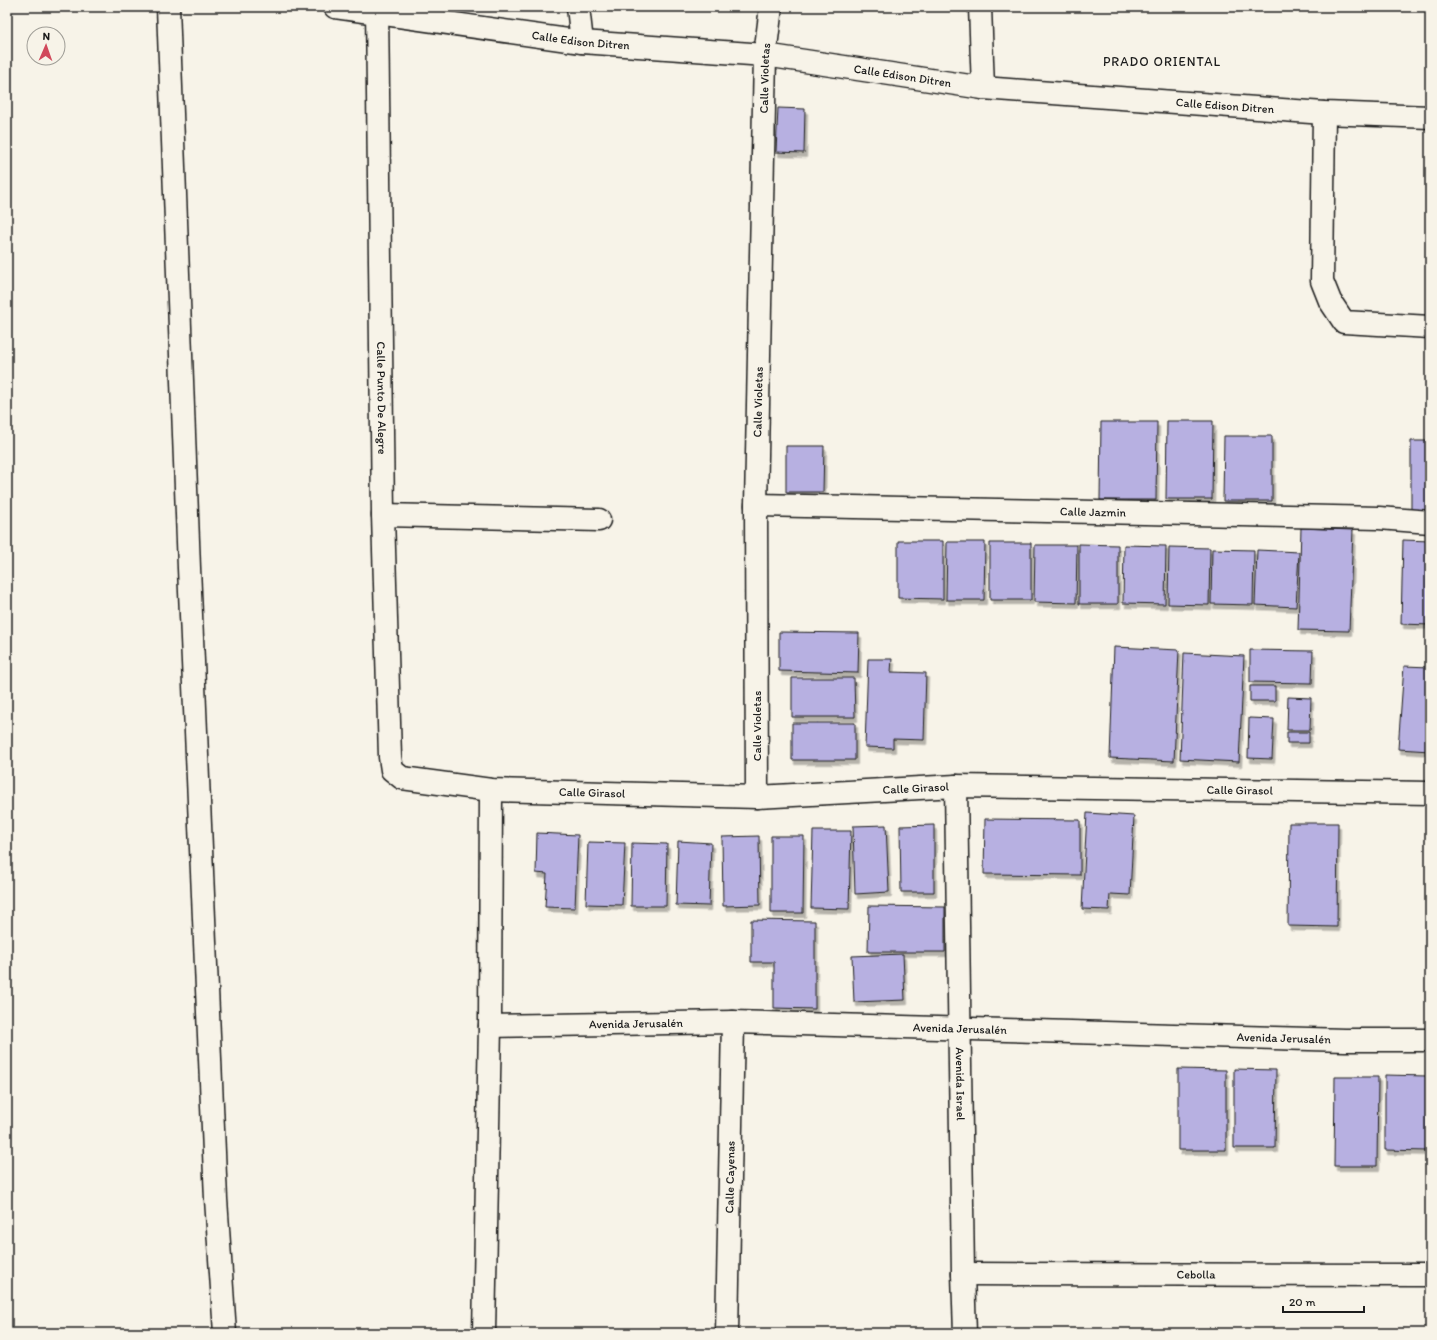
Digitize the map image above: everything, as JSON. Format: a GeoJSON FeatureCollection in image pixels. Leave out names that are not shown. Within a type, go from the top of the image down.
{"type":"FeatureCollection","features":[{"type":"Feature","properties":{"kind":"street"},"geometry":{"type":"LineString","coordinates":[[168,7],[215,1183],[225,1333]]}},
{"type":"Feature","properties":{"kind":"street","name":"Calle Edison Ditren"},"geometry":{"type":"LineString","coordinates":[[335,7],[377,10],[582,42],[765,55],[983,88],[1430,118]]}},
{"type":"Feature","properties":{"kind":"street"},"geometry":{"type":"LineString","coordinates":[[578,7],[582,42]]}},
{"type":"Feature","properties":{"kind":"street","name":"Calle Violetas"},"geometry":{"type":"LineString","coordinates":[[757,797],[756,505],[765,55],[772,7]]}},
{"type":"Feature","properties":{"kind":"street"},"geometry":{"type":"LineString","coordinates":[[980,7],[983,88]]}},
{"type":"Feature","properties":{"kind":"street","name":"Calle Punto De Alegre"},"geometry":{"type":"LineString","coordinates":[[377,10],[383,515],[390,757],[392,770],[402,778]]}},
{"type":"Feature","properties":{"kind":"street"},"geometry":{"type":"LineString","coordinates":[[1324,112],[1322,281],[1330,301],[1344,322],[1430,327]]}},
{"type":"Feature","properties":{"kind":"street","name":"Calle Jazmin"},"geometry":{"type":"LineString","coordinates":[[756,505],[1379,518],[1430,522]]}},
{"type":"Feature","properties":{"kind":"street"},"geometry":{"type":"LineString","coordinates":[[383,515],[599,520]]}},
{"type":"Feature","properties":{"kind":"street","name":"Calle Girasol"},"geometry":{"type":"LineString","coordinates":[[402,778],[490,790],[757,797],[956,786],[1430,793]]}},
{"type":"Feature","properties":{"kind":"street","name":"Avenida Israel"},"geometry":{"type":"LineString","coordinates":[[956,786],[965,1333]]}},
{"type":"Feature","properties":{"kind":"street"},"geometry":{"type":"LineString","coordinates":[[484,1333],[490,1026],[490,790]]}},
{"type":"Feature","properties":{"kind":"street","name":"Avenida Jerusalén"},"geometry":{"type":"LineString","coordinates":[[490,1026],[733,1022],[1337,1039],[1430,1040]]}},
{"type":"Feature","properties":{"kind":"street","name":"Calle Cayenas"},"geometry":{"type":"LineString","coordinates":[[727,1333],[733,1022]]}},
{"type":"Feature","properties":{"kind":"street","name":"Cebolla"},"geometry":{"type":"LineString","coordinates":[[963,1274],[1430,1275]]}},
{"type":"Feature","properties":{"kind":"building"},"geometry":{"type":"Polygon","coordinates":[[[778,108],[805,109],[804,153],[776,152],[778,108]]]}},
{"type":"Feature","properties":{"kind":"building"},"geometry":{"type":"Polygon","coordinates":[[[1167,421],[1213,421],[1212,499],[1166,499],[1167,421]]]}},
{"type":"Feature","properties":{"kind":"building"},"geometry":{"type":"Polygon","coordinates":[[[1101,422],[1157,422],[1156,500],[1100,500],[1101,422]]]}},
{"type":"Feature","properties":{"kind":"building"},"geometry":{"type":"Polygon","coordinates":[[[1224,436],[1272,436],[1272,501],[1223,501],[1224,436]]]}},
{"type":"Feature","properties":{"kind":"building"},"geometry":{"type":"Polygon","coordinates":[[[1411,441],[1430,441],[1430,513],[1411,513],[1411,441]]]}},
{"type":"Feature","properties":{"kind":"building"},"geometry":{"type":"Polygon","coordinates":[[[786,446],[824,446],[823,492],[786,492],[786,446]]]}},
{"type":"Feature","properties":{"kind":"building"},"geometry":{"type":"Polygon","coordinates":[[[1301,528],[1353,530],[1349,631],[1298,630],[1301,528]]]}},
{"type":"Feature","properties":{"kind":"building"},"geometry":{"type":"Polygon","coordinates":[[[1403,540],[1430,541],[1430,625],[1401,624],[1403,540]]]}},
{"type":"Feature","properties":{"kind":"building"},"geometry":{"type":"Polygon","coordinates":[[[898,541],[943,541],[943,599],[898,598],[898,541]]]}},
{"type":"Feature","properties":{"kind":"building"},"geometry":{"type":"Polygon","coordinates":[[[947,542],[985,542],[984,600],[946,600],[947,542]]]}},
{"type":"Feature","properties":{"kind":"building"},"geometry":{"type":"Polygon","coordinates":[[[990,543],[1031,543],[1031,600],[990,600],[990,543]]]}},
{"type":"Feature","properties":{"kind":"building"},"geometry":{"type":"Polygon","coordinates":[[[1079,544],[1118,545],[1118,604],[1079,604],[1079,544]]]}},
{"type":"Feature","properties":{"kind":"building"},"geometry":{"type":"Polygon","coordinates":[[[1035,545],[1077,545],[1076,603],[1034,602],[1035,545]]]}},
{"type":"Feature","properties":{"kind":"building"},"geometry":{"type":"Polygon","coordinates":[[[1124,545],[1166,546],[1165,604],[1123,603],[1124,545]]]}},
{"type":"Feature","properties":{"kind":"building"},"geometry":{"type":"Polygon","coordinates":[[[1169,547],[1210,548],[1209,605],[1168,604],[1169,547]]]}},
{"type":"Feature","properties":{"kind":"building"},"geometry":{"type":"Polygon","coordinates":[[[1212,549],[1254,550],[1253,605],[1211,604],[1212,549]]]}},
{"type":"Feature","properties":{"kind":"building"},"geometry":{"type":"Polygon","coordinates":[[[1257,550],[1299,552],[1296,607],[1255,605],[1257,550]]]}},
{"type":"Feature","properties":{"kind":"building"},"geometry":{"type":"Polygon","coordinates":[[[779,632],[859,633],[858,673],[779,671],[779,632]]]}},
{"type":"Feature","properties":{"kind":"building"},"geometry":{"type":"Polygon","coordinates":[[[1114,647],[1179,650],[1174,761],[1110,758],[1114,647]]]}},
{"type":"Feature","properties":{"kind":"building"},"geometry":{"type":"Polygon","coordinates":[[[1250,650],[1313,651],[1312,683],[1250,682],[1250,650]]]}},
{"type":"Feature","properties":{"kind":"building"},"geometry":{"type":"Polygon","coordinates":[[[1184,653],[1244,656],[1239,762],[1180,759],[1184,653]]]}},
{"type":"Feature","properties":{"kind":"building"},"geometry":{"type":"Polygon","coordinates":[[[868,659],[892,659],[891,672],[926,673],[924,740],[893,739],[893,748],[865,747],[868,659]]]}},
{"type":"Feature","properties":{"kind":"building"},"geometry":{"type":"Polygon","coordinates":[[[1404,666],[1430,667],[1430,751],[1398,749],[1404,666]]]}},
{"type":"Feature","properties":{"kind":"building"},"geometry":{"type":"Polygon","coordinates":[[[792,678],[854,678],[855,717],[792,717],[792,678]]]}},
{"type":"Feature","properties":{"kind":"building"},"geometry":{"type":"Polygon","coordinates":[[[1250,686],[1275,686],[1275,701],[1250,701],[1250,686]]]}},
{"type":"Feature","properties":{"kind":"building"},"geometry":{"type":"Polygon","coordinates":[[[1288,697],[1311,698],[1310,730],[1287,730],[1288,697]]]}},
{"type":"Feature","properties":{"kind":"building"},"geometry":{"type":"Polygon","coordinates":[[[1249,718],[1274,719],[1272,759],[1248,758],[1249,718]]]}},
{"type":"Feature","properties":{"kind":"building"},"geometry":{"type":"Polygon","coordinates":[[[792,723],[855,723],[855,760],[792,760],[792,723]]]}},
{"type":"Feature","properties":{"kind":"building"},"geometry":{"type":"Polygon","coordinates":[[[1287,732],[1309,732],[1309,743],[1287,743],[1287,732]]]}},
{"type":"Feature","properties":{"kind":"building"},"geometry":{"type":"Polygon","coordinates":[[[1087,813],[1134,816],[1130,895],[1110,894],[1109,910],[1082,909],[1087,813]]]}},
{"type":"Feature","properties":{"kind":"building"},"geometry":{"type":"Polygon","coordinates":[[[985,819],[1080,820],[1080,875],[984,874],[985,819]]]}},
{"type":"Feature","properties":{"kind":"building"},"geometry":{"type":"Polygon","coordinates":[[[1289,823],[1338,823],[1337,927],[1288,926],[1289,823]]]}},
{"type":"Feature","properties":{"kind":"building"},"geometry":{"type":"Polygon","coordinates":[[[886,825],[889,892],[855,894],[853,826],[886,825]]]}},
{"type":"Feature","properties":{"kind":"building"},"geometry":{"type":"Polygon","coordinates":[[[934,825],[934,892],[901,892],[900,826],[934,825]]]}},
{"type":"Feature","properties":{"kind":"building"},"geometry":{"type":"Polygon","coordinates":[[[813,831],[851,831],[849,909],[811,908],[813,831]]]}},
{"type":"Feature","properties":{"kind":"building"},"geometry":{"type":"Polygon","coordinates":[[[537,833],[578,835],[575,908],[545,907],[547,874],[536,873],[537,833]]]}},
{"type":"Feature","properties":{"kind":"building"},"geometry":{"type":"Polygon","coordinates":[[[759,836],[760,905],[723,906],[722,837],[759,836]]]}},
{"type":"Feature","properties":{"kind":"building"},"geometry":{"type":"Polygon","coordinates":[[[771,836],[804,836],[803,913],[771,913],[771,836]]]}},
{"type":"Feature","properties":{"kind":"building"},"geometry":{"type":"Polygon","coordinates":[[[678,841],[711,843],[709,906],[676,905],[678,841]]]}},
{"type":"Feature","properties":{"kind":"building"},"geometry":{"type":"Polygon","coordinates":[[[588,842],[625,843],[622,905],[586,904],[588,842]]]}},
{"type":"Feature","properties":{"kind":"building"},"geometry":{"type":"Polygon","coordinates":[[[632,843],[667,844],[666,906],[631,906],[632,843]]]}},
{"type":"Feature","properties":{"kind":"building"},"geometry":{"type":"Polygon","coordinates":[[[869,906],[945,907],[945,952],[868,952],[869,906]]]}},
{"type":"Feature","properties":{"kind":"building"},"geometry":{"type":"Polygon","coordinates":[[[751,920],[815,921],[815,1009],[774,1008],[774,962],[751,962],[751,920]]]}},
{"type":"Feature","properties":{"kind":"building"},"geometry":{"type":"Polygon","coordinates":[[[903,954],[905,1000],[854,1002],[852,956],[903,954]]]}},
{"type":"Feature","properties":{"kind":"building"},"geometry":{"type":"Polygon","coordinates":[[[1178,1069],[1226,1070],[1226,1150],[1178,1150],[1178,1069]]]}},
{"type":"Feature","properties":{"kind":"building"},"geometry":{"type":"Polygon","coordinates":[[[1234,1069],[1276,1070],[1275,1148],[1234,1148],[1234,1069]]]}},
{"type":"Feature","properties":{"kind":"building"},"geometry":{"type":"Polygon","coordinates":[[[1385,1075],[1427,1076],[1427,1151],[1385,1150],[1385,1075]]]}},
{"type":"Feature","properties":{"kind":"building"},"geometry":{"type":"Polygon","coordinates":[[[1335,1077],[1378,1077],[1377,1166],[1334,1166],[1335,1077]]]}},
{"type":"Feature","properties":{"kind":"district","name":"PRADO ORIENTAL"},"geometry":{"type":"Point","coordinates":[1162,61]}}]}
